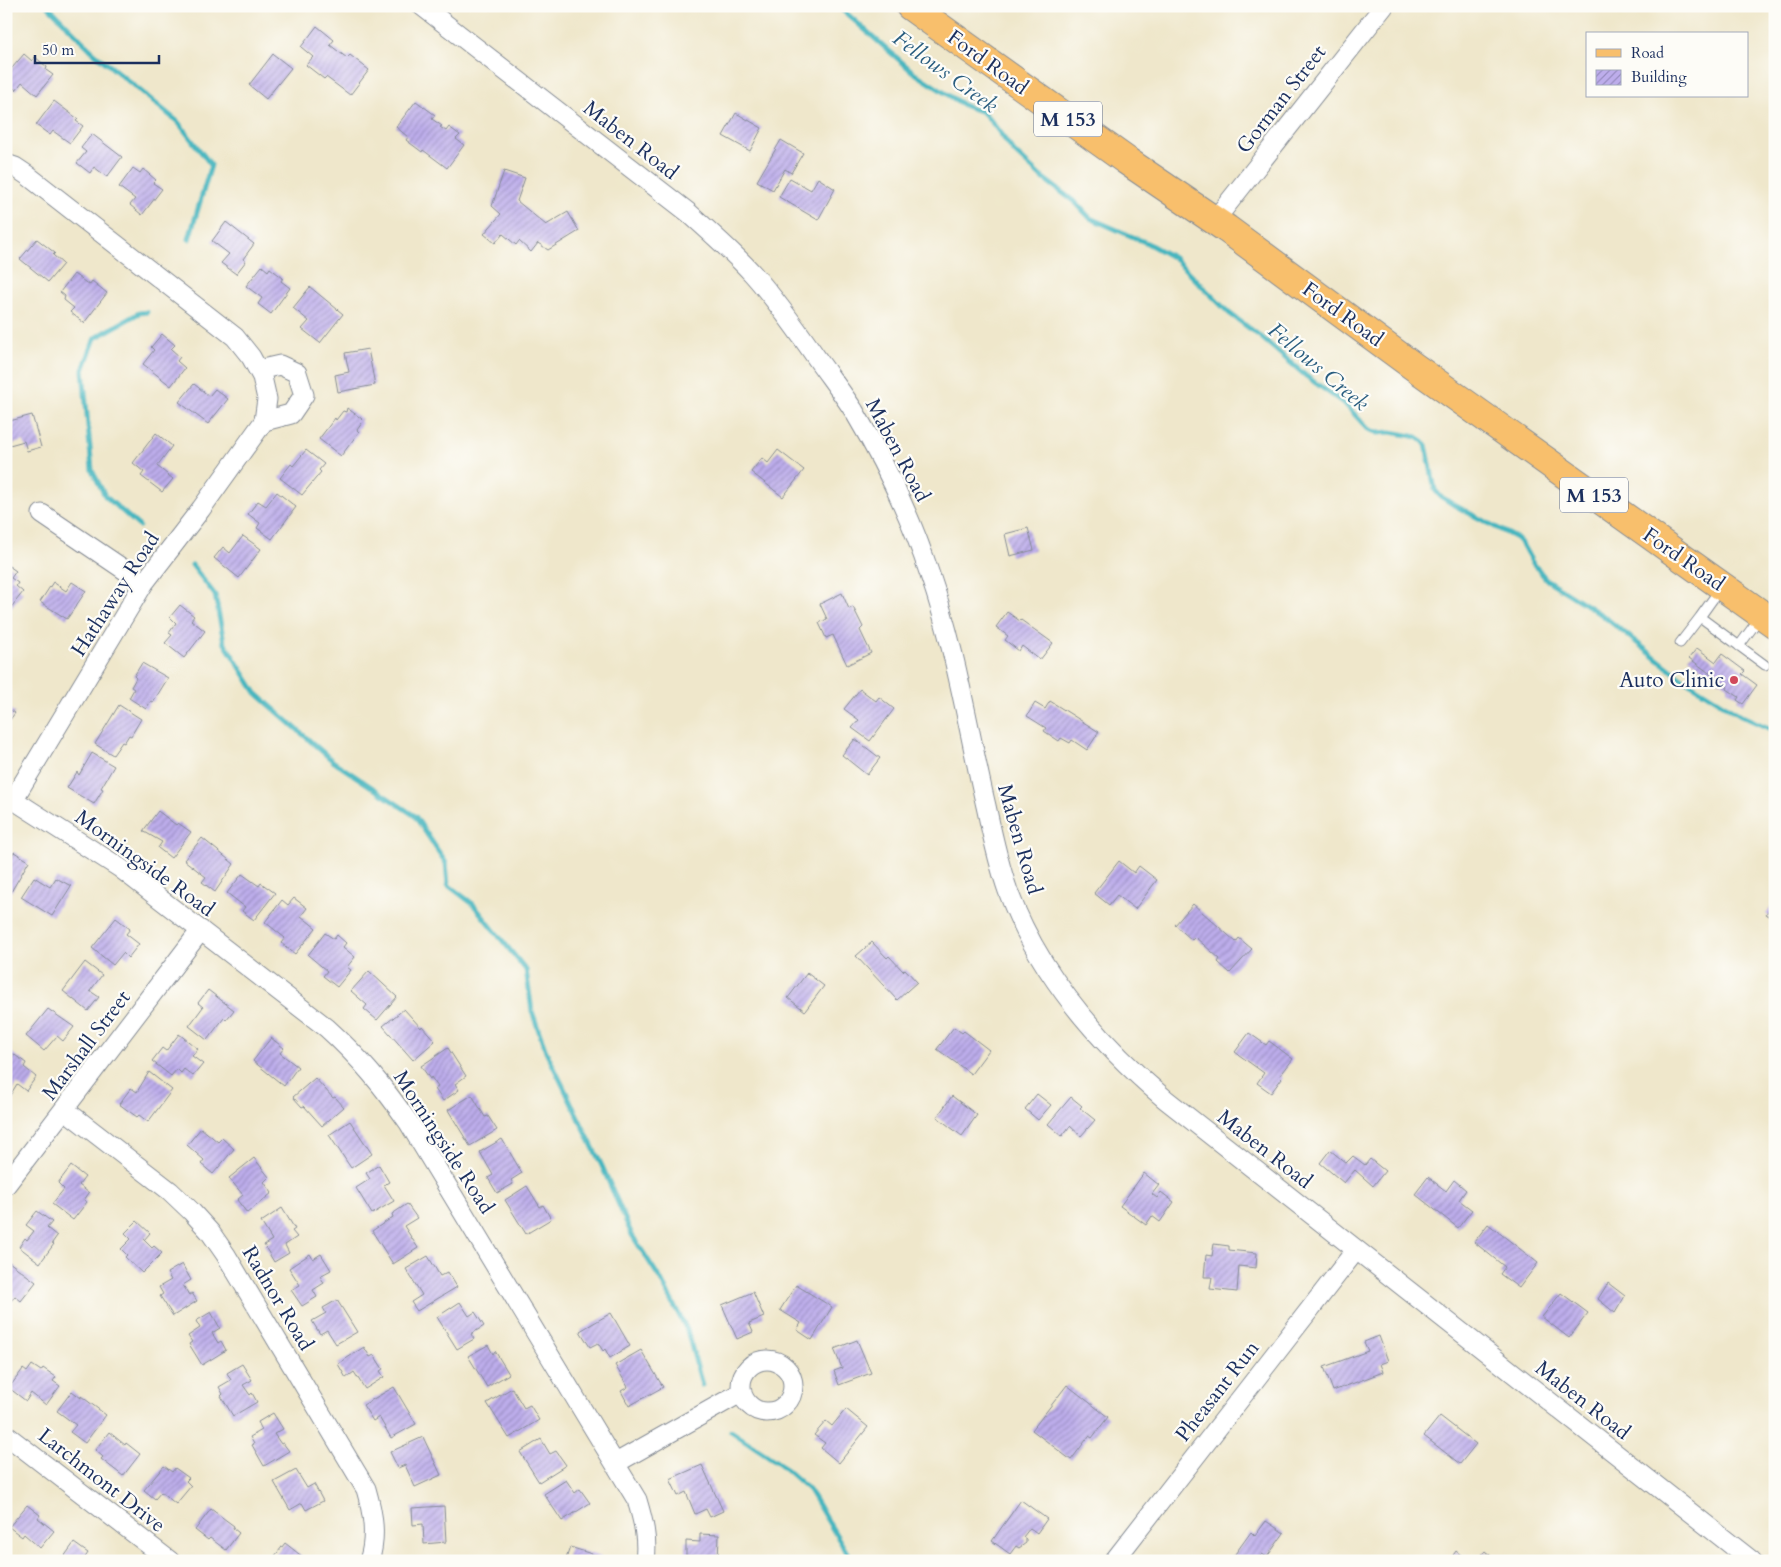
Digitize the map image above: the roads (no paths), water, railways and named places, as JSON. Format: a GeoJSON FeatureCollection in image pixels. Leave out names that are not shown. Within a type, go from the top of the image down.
{"type":"FeatureCollection","features":[{"type":"Feature","properties":{"kind":"main road","name":"Ford Road"},"geometry":{"type":"LineString","coordinates":[[910,6],[1214,221],[1768,619]]}},
{"type":"Feature","properties":{"kind":"street","name":"Maben Road"},"geometry":{"type":"LineString","coordinates":[[422,6],[689,213],[719,239],[754,275],[798,331],[852,409],[883,462],[909,516],[931,575],[946,627],[1000,866],[1019,917],[1045,965],[1065,996],[1088,1024],[1140,1078],[1356,1250],[1730,1554],[1752,1561]]}},
{"type":"Feature","properties":{"kind":"street","name":"Gorman Street"},"geometry":{"type":"LineString","coordinates":[[1214,221],[1384,6]]}},
{"type":"Feature","properties":{"kind":"street"},"geometry":{"type":"LineString","coordinates":[[6,164],[15,167],[26,175],[235,337],[251,357],[258,370],[262,376],[267,399],[264,421],[291,414],[304,396],[297,373],[280,365],[258,370]]}},
{"type":"Feature","properties":{"kind":"street","name":"Hathaway Road"},"geometry":{"type":"LineString","coordinates":[[10,797],[144,583],[201,509],[264,421]]}},
{"type":"Feature","properties":{"kind":"street"},"geometry":{"type":"LineString","coordinates":[[42,514],[144,583]]}},
{"type":"Feature","properties":{"kind":"street","name":"Morningside Road"},"geometry":{"type":"LineString","coordinates":[[10,797],[99,853],[201,930],[327,1028],[353,1052],[383,1086],[409,1122],[637,1500],[644,1522],[646,1541],[645,1561]]}},
{"type":"Feature","properties":{"kind":"street","name":"Marshall Street"},"geometry":{"type":"LineString","coordinates":[[6,1186],[201,930]]}},
{"type":"Feature","properties":{"kind":"street","name":"Radnor Road"},"geometry":{"type":"LineString","coordinates":[[65,1110],[170,1192],[197,1218],[226,1255],[366,1489],[374,1530],[369,1561]]}},
{"type":"Feature","properties":{"kind":"street","name":"Pheasant Run"},"geometry":{"type":"LineString","coordinates":[[1114,1561],[1356,1250]]}},
{"type":"Feature","properties":{"kind":"street"},"geometry":{"type":"LineString","coordinates":[[616,1463],[742,1392]]}},
{"type":"Feature","properties":{"kind":"street","name":"Larchmont Drive"},"geometry":{"type":"LineString","coordinates":[[6,1435],[170,1561]]}},
{"type":"Feature","properties":{"kind":"lane"},"geometry":{"type":"LineString","coordinates":[[1680,644],[1722,586]]}},
{"type":"Feature","properties":{"kind":"lane"},"geometry":{"type":"LineString","coordinates":[[1700,617],[1765,665]]}},
{"type":"Feature","properties":{"kind":"lane"},"geometry":{"type":"LineString","coordinates":[[1739,646],[1768,619]]}},
{"type":"Feature","properties":{"kind":"waterway"},"geometry":{"type":"LineString","coordinates":[[48,6],[93,52],[178,122],[211,165],[189,239]]}},
{"type":"Feature","properties":{"kind":"waterway","name":"Fellows Creek"},"geometry":{"type":"LineString","coordinates":[[838,6],[913,72],[965,106],[983,112],[1014,152],[1039,175],[1076,203],[1090,218],[1147,243],[1174,258],[1229,313],[1261,337],[1306,376],[1346,405],[1368,429],[1378,433],[1391,432],[1417,437],[1423,441],[1426,445],[1435,490],[1440,496],[1516,538],[1547,580],[1602,615],[1680,677],[1742,716],[1775,731]]}},
{"type":"Feature","properties":{"kind":"waterway"},"geometry":{"type":"LineString","coordinates":[[139,526],[105,496],[92,470],[83,370],[95,338],[139,313],[147,312]]}},
{"type":"Feature","properties":{"kind":"waterway"},"geometry":{"type":"LineString","coordinates":[[192,565],[215,595],[224,642],[256,693],[334,762],[415,816],[446,863],[448,885],[473,904],[526,970],[532,1011],[545,1049],[602,1166],[632,1235],[661,1280],[687,1330],[702,1385]]}},
{"type":"Feature","properties":{"kind":"waterway"},"geometry":{"type":"LineString","coordinates":[[731,1431],[780,1464],[809,1490],[852,1561]]}},
{"type":"Feature","properties":{"kind":"place","name":"Auto Clinic"},"geometry":{"type":"Point","coordinates":[1734,680]}}]}
